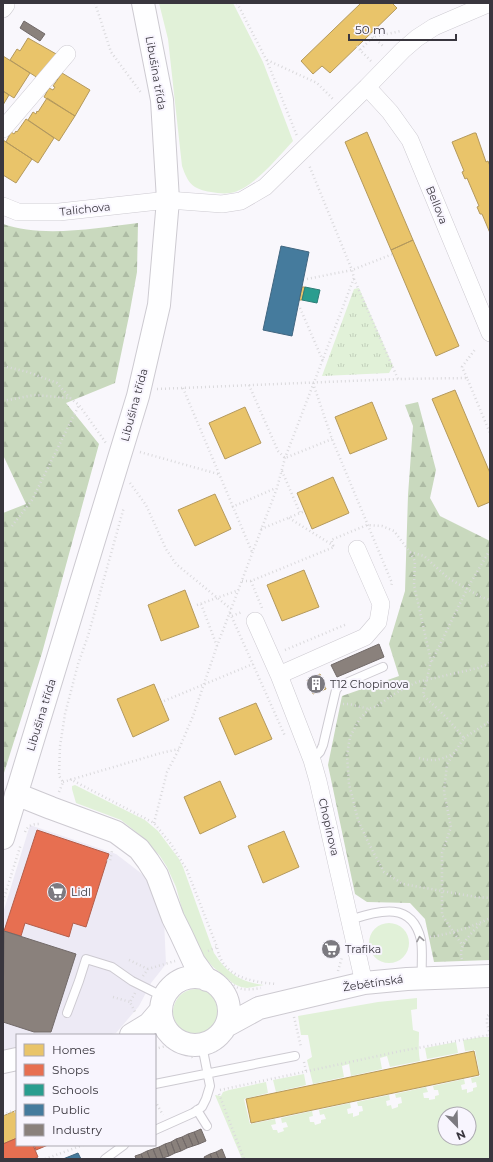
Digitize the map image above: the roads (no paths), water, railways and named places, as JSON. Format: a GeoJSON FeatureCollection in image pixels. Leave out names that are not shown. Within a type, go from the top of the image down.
{"type":"FeatureCollection","features":[{"type":"Feature","properties":{"kind":"street","name":"Libušina třída"},"geometry":{"type":"LineString","coordinates":[[12,839],[16,794],[138,396],[159,305],[168,200],[162,100],[143,3]]}},
{"type":"Feature","properties":{"kind":"street","name":"Talichova"},"geometry":{"type":"LineString","coordinates":[[3,206],[18,212],[59,212],[168,200],[222,204],[241,201],[265,187],[403,50],[417,38],[434,27],[490,3]]}},
{"type":"Feature","properties":{"kind":"street"},"geometry":{"type":"LineString","coordinates":[[3,129],[67,54]]}},
{"type":"Feature","properties":{"kind":"street","name":"Bellova"},"geometry":{"type":"LineString","coordinates":[[367,87],[390,112],[410,140],[490,333]]}},
{"type":"Feature","properties":{"kind":"street"},"geometry":{"type":"LineString","coordinates":[[279,675],[365,637],[378,622],[381,604],[357,549]]}},
{"type":"Feature","properties":{"kind":"street","name":"Chopinova"},"geometry":{"type":"LineString","coordinates":[[259,616],[279,675],[312,760],[326,810],[364,983]]}},
{"type":"Feature","properties":{"kind":"street"},"geometry":{"type":"LineString","coordinates":[[16,794],[116,832],[139,849],[148,861],[157,876],[173,918],[194,962],[219,985],[229,1011],[227,1032],[215,1039],[208,1051],[180,1042],[161,1042],[167,997],[177,969],[173,918]]}},
{"type":"Feature","properties":{"kind":"street","name":"Žebětínská"},"geometry":{"type":"LineString","coordinates":[[227,1032],[259,1008],[364,983],[422,978],[481,977]]}},
{"type":"Feature","properties":{"kind":"street"},"geometry":{"type":"LineString","coordinates":[[134,1026],[149,1024],[180,981],[189,978],[202,978],[219,985]]}},
{"type":"Feature","properties":{"kind":"street","name":"Žebětínská"},"geometry":{"type":"LineString","coordinates":[[219,985],[236,1002],[259,1008]]}},
{"type":"Feature","properties":{"kind":"street"},"geometry":{"type":"LineString","coordinates":[[3,1062],[16,1059]]}},
{"type":"Feature","properties":{"kind":"lane"},"geometry":{"type":"LineString","coordinates":[[312,760],[320,752],[336,690],[339,686],[383,667]]}},
{"type":"Feature","properties":{"kind":"lane"},"geometry":{"type":"LineString","coordinates":[[350,920],[374,913],[392,911],[402,913],[409,917],[414,923],[420,938],[422,978]]}},
{"type":"Feature","properties":{"kind":"lane"},"geometry":{"type":"LineString","coordinates":[[67,1013],[86,959],[112,967],[167,997]]}},
{"type":"Feature","properties":{"kind":"lane"},"geometry":{"type":"LineString","coordinates":[[156,1130],[202,1107],[209,1092],[210,1086],[206,1074],[208,1051]]}},
{"type":"Feature","properties":{"kind":"lane"},"geometry":{"type":"LineString","coordinates":[[156,1084],[299,1057]]}},
{"type":"Feature","properties":{"kind":"lane"},"geometry":{"type":"LineString","coordinates":[[197,1110],[207,1126]]}},
{"type":"Feature","properties":{"kind":"lane"},"geometry":{"type":"LineString","coordinates":[[105,1159],[123,1146]]}},
{"type":"Feature","properties":{"kind":"place","name":"T12 Chopinova"},"geometry":{"type":"Point","coordinates":[316,684]}},
{"type":"Feature","properties":{"kind":"place","name":"Lidl"},"geometry":{"type":"Point","coordinates":[57,892]}},
{"type":"Feature","properties":{"kind":"place","name":"Trafika"},"geometry":{"type":"Point","coordinates":[331,949]}}]}
